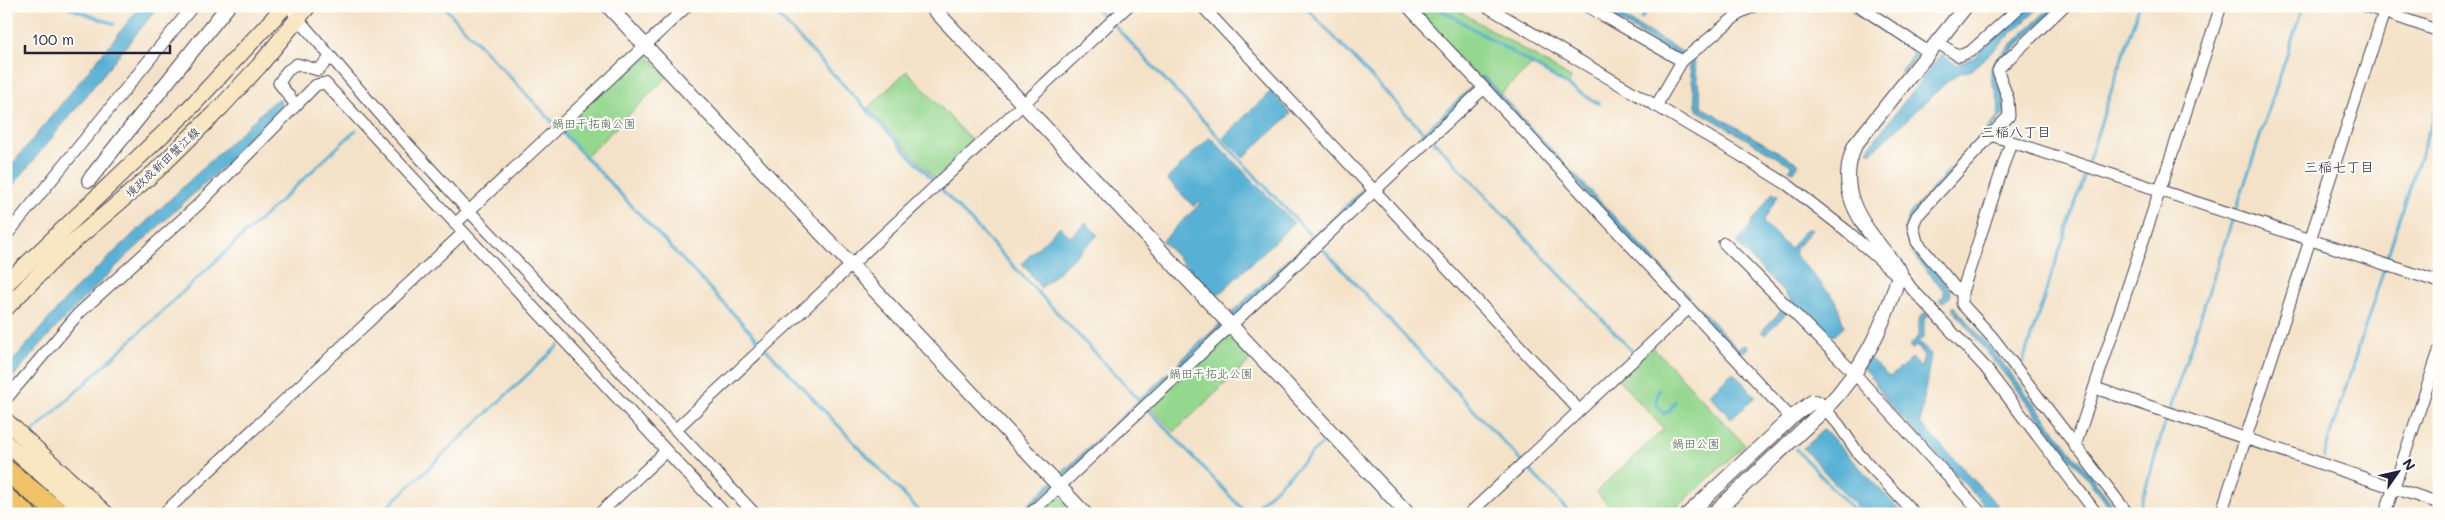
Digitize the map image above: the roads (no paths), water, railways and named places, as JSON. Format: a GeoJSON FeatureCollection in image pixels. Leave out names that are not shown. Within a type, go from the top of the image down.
{"type":"FeatureCollection","features":[{"type":"Feature","properties":{"kind":"highway"},"geometry":{"type":"LineString","coordinates":[[6,470],[63,504]]}},
{"type":"Feature","properties":{"kind":"highway"},"geometry":{"type":"LineString","coordinates":[[6,498],[26,514]]}},
{"type":"Feature","properties":{"kind":"main road","name":"境政成新田蟹江線"},"geometry":{"type":"LineString","coordinates":[[6,284],[186,112],[286,6]]}},
{"type":"Feature","properties":{"kind":"main road","name":"境政成新田蟹江線"},"geometry":{"type":"LineString","coordinates":[[6,308],[61,252],[156,170],[222,106],[303,12]]}},
{"type":"Feature","properties":{"kind":"main road"},"geometry":{"type":"LineString","coordinates":[[6,421],[106,514]]}},
{"type":"Feature","properties":{"kind":"main road"},"geometry":{"type":"LineString","coordinates":[[6,443],[63,504],[87,514]]}},
{"type":"Feature","properties":{"kind":"street"},"geometry":{"type":"LineString","coordinates":[[6,236],[193,6]]}},
{"type":"Feature","properties":{"kind":"street"},"geometry":{"type":"LineString","coordinates":[[89,180],[228,6]]}},
{"type":"Feature","properties":{"kind":"street"},"geometry":{"type":"LineString","coordinates":[[286,6],[303,12],[331,57],[469,210],[755,514]]}},
{"type":"Feature","properties":{"kind":"street"},"geometry":{"type":"LineString","coordinates":[[608,6],[1085,514]]}},
{"type":"Feature","properties":{"kind":"street"},"geometry":{"type":"LineString","coordinates":[[455,224],[687,6]]}},
{"type":"Feature","properties":{"kind":"street"},"geometry":{"type":"LineString","coordinates":[[931,6],[1022,105],[1229,321],[1408,514]]}},
{"type":"Feature","properties":{"kind":"street"},"geometry":{"type":"LineString","coordinates":[[676,429],[1128,6]]}},
{"type":"Feature","properties":{"kind":"street"},"geometry":{"type":"LineString","coordinates":[[1202,6],[1579,410]]}},
{"type":"Feature","properties":{"kind":"street"},"geometry":{"type":"LineString","coordinates":[[1407,6],[1791,418]]}},
{"type":"Feature","properties":{"kind":"street"},"geometry":{"type":"LineString","coordinates":[[1486,6],[1788,185],[1841,225],[1899,274]]}},
{"type":"Feature","properties":{"kind":"street"},"geometry":{"type":"LineString","coordinates":[[1587,6],[1685,59]]}},
{"type":"Feature","properties":{"kind":"street"},"geometry":{"type":"LineString","coordinates":[[1656,106],[1685,59],[1741,12],[1754,6]]}},
{"type":"Feature","properties":{"kind":"street"},"geometry":{"type":"LineString","coordinates":[[1859,6],[1934,48],[1959,56],[1971,51],[2021,6]]}},
{"type":"Feature","properties":{"kind":"street"},"geometry":{"type":"LineString","coordinates":[[1966,6],[1856,145],[1848,161],[1848,191],[1854,209],[1899,274],[1984,367],[2097,514]]}},
{"type":"Feature","properties":{"kind":"street"},"geometry":{"type":"LineString","coordinates":[[1962,292],[1957,290],[1917,242],[1913,225],[1917,216],[2009,116],[2008,99],[1998,71],[2000,67],[2064,6]]}},
{"type":"Feature","properties":{"kind":"street"},"geometry":{"type":"LineString","coordinates":[[2075,446],[2221,6]]}},
{"type":"Feature","properties":{"kind":"street"},"geometry":{"type":"LineString","coordinates":[[2366,6],[2385,9],[2439,31]]}},
{"type":"Feature","properties":{"kind":"street"},"geometry":{"type":"LineString","coordinates":[[2221,514],[2385,9]]}},
{"type":"Feature","properties":{"kind":"street"},"geometry":{"type":"LineString","coordinates":[[295,104],[279,83],[287,71],[297,64],[318,70],[331,57]]}},
{"type":"Feature","properties":{"kind":"street"},"geometry":{"type":"LineString","coordinates":[[6,399],[78,314],[199,204],[257,147],[295,104],[316,85],[325,83],[725,514]]}},
{"type":"Feature","properties":{"kind":"street"},"geometry":{"type":"LineString","coordinates":[[1030,514],[1056,483],[1145,406],[1229,321],[1318,244],[1372,187],[1481,85]]}},
{"type":"Feature","properties":{"kind":"street"},"geometry":{"type":"LineString","coordinates":[[1991,135],[2439,282]]}},
{"type":"Feature","properties":{"kind":"street"},"geometry":{"type":"LineString","coordinates":[[2011,142],[1962,292],[1962,304],[1993,338],[2128,514]]}},
{"type":"Feature","properties":{"kind":"street"},"geometry":{"type":"LineString","coordinates":[[164,514],[463,233]]}},
{"type":"Feature","properties":{"kind":"street"},"geometry":{"type":"LineString","coordinates":[[1724,243],[1788,308],[1856,370],[1982,514]]}},
{"type":"Feature","properties":{"kind":"street"},"geometry":{"type":"LineString","coordinates":[[1713,514],[1825,409],[1856,370],[1870,350],[1899,274]]}},
{"type":"Feature","properties":{"kind":"street"},"geometry":{"type":"LineString","coordinates":[[1469,514],[1689,308]]}},
{"type":"Feature","properties":{"kind":"street"},"geometry":{"type":"LineString","coordinates":[[2385,514],[2439,351]]}},
{"type":"Feature","properties":{"kind":"street"},"geometry":{"type":"LineString","coordinates":[[2095,388],[2439,503]]}},
{"type":"Feature","properties":{"kind":"street"},"geometry":{"type":"LineString","coordinates":[[1688,514],[1791,418],[1812,402],[1818,403],[1825,409],[1839,425],[1858,453],[1915,514]]}},
{"type":"Feature","properties":{"kind":"street"},"geometry":{"type":"LineString","coordinates":[[599,514],[666,451]]}},
{"type":"Feature","properties":{"kind":"water"},"geometry":{"type":"Polygon","coordinates":[[[141,6],[159,6],[6,194],[6,172],[141,6]]]}},
{"type":"Feature","properties":{"kind":"water"},"geometry":{"type":"Polygon","coordinates":[[[1595,6],[1605,6],[1694,59],[1702,107],[1799,164],[1794,172],[1789,170],[1791,166],[1789,164],[1697,110],[1689,63],[1595,6]]]}},
{"type":"Feature","properties":{"kind":"water"},"geometry":{"type":"Polygon","coordinates":[[[2029,6],[2041,6],[1972,70],[1960,73],[1947,82],[1871,153],[1867,150],[1941,54],[1957,65],[1974,57],[2029,6]]]}},
{"type":"Feature","properties":{"kind":"water"},"geometry":{"type":"Polygon","coordinates":[[[2052,6],[2059,6],[1998,64],[2006,111],[1909,228],[1912,241],[1951,292],[1950,297],[1942,303],[1939,299],[1944,296],[1944,291],[1914,255],[1909,245],[1906,224],[1910,213],[1997,118],[1999,111],[1998,103],[1991,75],[1994,61],[2052,6]]]}},
{"type":"Feature","properties":{"kind":"water"},"geometry":{"type":"Polygon","coordinates":[[[1854,9],[1916,48],[1917,56],[1903,74],[1900,71],[1912,57],[1912,50],[1852,12],[1854,9]]]}},
{"type":"Feature","properties":{"kind":"water"},"geometry":{"type":"Polygon","coordinates":[[[1483,76],[1735,346],[1738,348],[1745,345],[1749,348],[1737,356],[1484,83],[1024,514],[1018,514],[1483,76]]]}},
{"type":"Feature","properties":{"kind":"water"},"geometry":{"type":"Polygon","coordinates":[[[1271,91],[1291,114],[1243,158],[1223,138],[1271,91]]]}},
{"type":"Feature","properties":{"kind":"water"},"geometry":{"type":"Polygon","coordinates":[[[280,99],[281,110],[70,312],[6,386],[6,369],[72,292],[274,101],[280,99]]]}},
{"type":"Feature","properties":{"kind":"water"},"geometry":{"type":"Polygon","coordinates":[[[1210,137],[1294,223],[1216,297],[1162,241],[1201,203],[1199,201],[1194,207],[1167,179],[1210,137]]]}},
{"type":"Feature","properties":{"kind":"water"},"geometry":{"type":"Polygon","coordinates":[[[1773,192],[1778,195],[1763,222],[1790,249],[1804,231],[1810,228],[1812,230],[1797,247],[1794,254],[1836,300],[1844,327],[1835,335],[1830,336],[1795,305],[1765,335],[1761,332],[1791,300],[1737,244],[1773,192]]]}},
{"type":"Feature","properties":{"kind":"water"},"geometry":{"type":"Polygon","coordinates":[[[1086,223],[1098,235],[1041,288],[1022,263],[1060,226],[1070,237],[1086,223]]]}},
{"type":"Feature","properties":{"kind":"water"},"geometry":{"type":"Polygon","coordinates":[[[1954,306],[1994,352],[2120,514],[2115,514],[1952,308],[1954,306]]]}},
{"type":"Feature","properties":{"kind":"water"},"geometry":{"type":"Polygon","coordinates":[[[1925,312],[1928,316],[1924,320],[1924,337],[1918,342],[1931,354],[1920,423],[2006,514],[1993,514],[1888,403],[1871,376],[1861,366],[1869,358],[1890,377],[1912,358],[1921,368],[1924,356],[1917,346],[1912,349],[1909,346],[1919,336],[1919,319],[1925,312]]]}},
{"type":"Feature","properties":{"kind":"water"},"geometry":{"type":"Polygon","coordinates":[[[1733,372],[1756,397],[1731,419],[1709,394],[1733,372]]]}},
{"type":"Feature","properties":{"kind":"water"},"geometry":{"type":"Polygon","coordinates":[[[1824,429],[1903,514],[1863,514],[1803,448],[1824,429]]]}},
{"type":"Feature","properties":{"kind":"waterway"},"geometry":{"type":"LineString","coordinates":[[64,6],[114,24]]}},
{"type":"Feature","properties":{"kind":"waterway"},"geometry":{"type":"LineString","coordinates":[[443,6],[762,344]]}},
{"type":"Feature","properties":{"kind":"waterway"},"geometry":{"type":"LineString","coordinates":[[769,6],[935,182]]}},
{"type":"Feature","properties":{"kind":"waterway"},"geometry":{"type":"LineString","coordinates":[[1092,6],[1114,25],[1314,239]]}},
{"type":"Feature","properties":{"kind":"waterway"},"geometry":{"type":"LineString","coordinates":[[1305,6],[1424,133]]}},
{"type":"Feature","properties":{"kind":"waterway"},"geometry":{"type":"LineString","coordinates":[[1435,6],[1599,104]]}},
{"type":"Feature","properties":{"kind":"waterway"},"geometry":{"type":"LineString","coordinates":[[1642,18],[1650,6]]}},
{"type":"Feature","properties":{"kind":"waterway"},"geometry":{"type":"LineString","coordinates":[[2088,162],[2139,6]]}},
{"type":"Feature","properties":{"kind":"waterway"},"geometry":{"type":"LineString","coordinates":[[2236,210],[2303,6]]}},
{"type":"Feature","properties":{"kind":"waterway"},"geometry":{"type":"LineString","coordinates":[[2386,261],[2439,100]]}},
{"type":"Feature","properties":{"kind":"waterway"},"geometry":{"type":"LineString","coordinates":[[33,432],[356,130]]}},
{"type":"Feature","properties":{"kind":"waterway"},"geometry":{"type":"LineString","coordinates":[[1434,141],[1635,354]]}},
{"type":"Feature","properties":{"kind":"waterway"},"geometry":{"type":"LineString","coordinates":[[2021,367],[2086,171]]}},
{"type":"Feature","properties":{"kind":"waterway"},"geometry":{"type":"LineString","coordinates":[[939,187],[1142,403]]}},
{"type":"Feature","properties":{"kind":"waterway"},"geometry":{"type":"LineString","coordinates":[[2170,409],[2233,218]]}},
{"type":"Feature","properties":{"kind":"waterway"},"geometry":{"type":"LineString","coordinates":[[1320,246],[1571,514]]}},
{"type":"Feature","properties":{"kind":"waterway"},"geometry":{"type":"LineString","coordinates":[[2323,457],[2384,269]]}},
{"type":"Feature","properties":{"kind":"waterway"},"geometry":{"type":"LineString","coordinates":[[380,514],[559,345]]}},
{"type":"Feature","properties":{"kind":"waterway"},"geometry":{"type":"LineString","coordinates":[[766,349],[922,514]]}},
{"type":"Feature","properties":{"kind":"waterway"},"geometry":{"type":"LineString","coordinates":[[1659,390],[1656,402],[1663,413],[1669,412],[1675,401]]}},
{"type":"Feature","properties":{"kind":"waterway"},"geometry":{"type":"LineString","coordinates":[[1146,407],[1247,514]]}},
{"type":"Feature","properties":{"kind":"waterway"},"geometry":{"type":"LineString","coordinates":[[2138,514],[2167,416]]}},
{"type":"Feature","properties":{"kind":"waterway"},"geometry":{"type":"LineString","coordinates":[[1249,514],[1329,437]]}},
{"type":"Feature","properties":{"kind":"waterway"},"geometry":{"type":"LineString","coordinates":[[1796,449],[1857,514]]}},
{"type":"Feature","properties":{"kind":"waterway"},"geometry":{"type":"LineString","coordinates":[[2140,507],[2162,514]]}},
{"type":"Feature","properties":{"kind":"district","name":"三稲八丁目"},"geometry":{"type":"Point","coordinates":[2016,131]}},
{"type":"Feature","properties":{"kind":"district","name":"三稲七丁目"},"geometry":{"type":"Point","coordinates":[2339,166]}},
{"type":"Feature","properties":{"kind":"park label","name":"鍋田干拓南公園"},"geometry":{"type":"Point","coordinates":[594,123]}},
{"type":"Feature","properties":{"kind":"park label","name":"鍋田干拓北公園"},"geometry":{"type":"Point","coordinates":[1211,373]}},
{"type":"Feature","properties":{"kind":"park label","name":"鍋田公園"},"geometry":{"type":"Point","coordinates":[1696,443]}}]}
